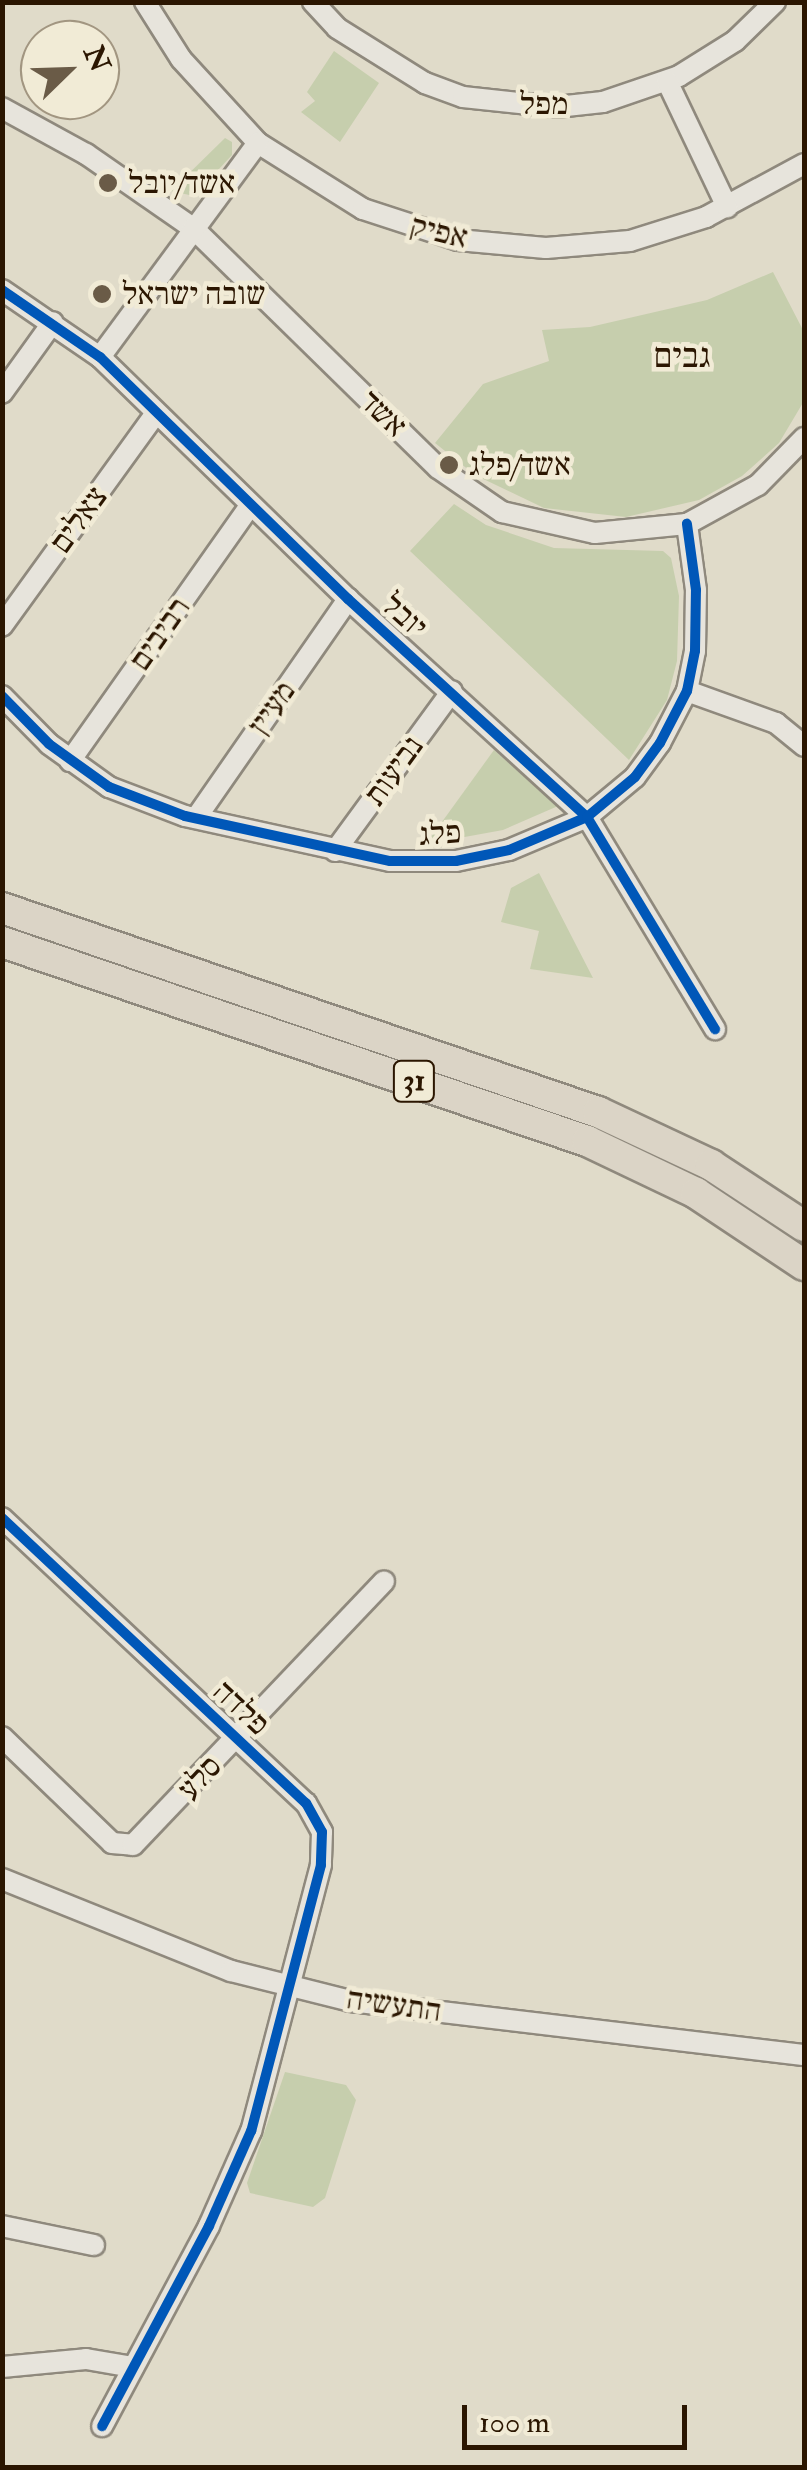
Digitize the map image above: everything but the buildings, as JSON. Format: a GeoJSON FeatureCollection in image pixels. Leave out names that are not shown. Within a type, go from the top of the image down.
{"type":"FeatureCollection","features":[{"type":"Feature","properties":{"kind":"highway","name":"31"},"geometry":{"type":"LineString","coordinates":[[2,908],[598,1112],[711,1165],[804,1226]]}},
{"type":"Feature","properties":{"kind":"highway","name":"31"},"geometry":{"type":"LineString","coordinates":[[2,942],[587,1142],[696,1193],[804,1264]]}},
{"type":"Feature","properties":{"kind":"street","name":"אפיק"},"geometry":{"type":"LineString","coordinates":[[145,2],[181,60],[258,143],[363,209],[458,240],[546,248],[616,243],[671,231],[727,207],[804,164]]}},
{"type":"Feature","properties":{"kind":"street","name":"מפל"},"geometry":{"type":"LineString","coordinates":[[313,2],[383,58],[464,97],[557,107],[603,102],[667,80],[735,41],[775,2]]}},
{"type":"Feature","properties":{"kind":"street"},"geometry":{"type":"LineString","coordinates":[[667,80],[727,207]]}},
{"type":"Feature","properties":{"kind":"street","name":"אשד"},"geometry":{"type":"LineString","coordinates":[[2,108],[86,154],[194,228],[438,468],[502,512],[595,534],[687,524],[758,485],[804,438]]}},
{"type":"Feature","properties":{"kind":"street"},"geometry":{"type":"LineString","coordinates":[[100,357],[258,143]]}},
{"type":"Feature","properties":{"kind":"street","name":"יובל"},"geometry":{"type":"LineString","coordinates":[[2,290],[100,357],[348,599],[587,816],[715,1029]]}},
{"type":"Feature","properties":{"kind":"street"},"geometry":{"type":"LineString","coordinates":[[2,393],[53,322]]}},
{"type":"Feature","properties":{"kind":"street","name":"צאלים"},"geometry":{"type":"LineString","coordinates":[[2,626],[156,413]]}},
{"type":"Feature","properties":{"kind":"street","name":"רביבים"},"geometry":{"type":"LineString","coordinates":[[70,761],[250,506]]}},
{"type":"Feature","properties":{"kind":"street","name":"פלג"},"geometry":{"type":"LineString","coordinates":[[2,696],[70,761],[109,787],[196,818],[335,851],[390,861],[456,861],[545,838],[587,816],[654,753],[687,691],[698,620],[687,524]]}},
{"type":"Feature","properties":{"kind":"street","name":"מעיין"},"geometry":{"type":"LineString","coordinates":[[196,818],[348,599]]}},
{"type":"Feature","properties":{"kind":"street"},"geometry":{"type":"LineString","coordinates":[[687,691],[776,724],[804,746]]}},
{"type":"Feature","properties":{"kind":"street","name":"נביעות"},"geometry":{"type":"LineString","coordinates":[[335,851],[452,692]]}},
{"type":"Feature","properties":{"kind":"street","name":"פלדה"},"geometry":{"type":"LineString","coordinates":[[2,1518],[306,1803],[322,1832],[321,1865],[290,1987],[230,2182],[102,2426]]}},
{"type":"Feature","properties":{"kind":"street","name":"סלע"},"geometry":{"type":"LineString","coordinates":[[2,1736],[123,1847],[146,1836],[384,1581]]}},
{"type":"Feature","properties":{"kind":"street","name":"התעשיה"},"geometry":{"type":"LineString","coordinates":[[2,1878],[164,1947],[290,1987],[350,2001],[804,2055]]}},
{"type":"Feature","properties":{"kind":"street"},"geometry":{"type":"LineString","coordinates":[[2,2226],[94,2245]]}},
{"type":"Feature","properties":{"kind":"street"},"geometry":{"type":"LineString","coordinates":[[2,2367],[86,2360],[133,2366]]}},
{"type":"Feature","properties":{"kind":"green space"},"geometry":{"type":"Polygon","coordinates":[[[334,51],[379,83],[340,142],[301,112],[315,101],[307,92],[334,51]]]}},
{"type":"Feature","properties":{"kind":"green space"},"geometry":{"type":"Polygon","coordinates":[[[225,138],[232,142],[232,155],[194,196],[171,191],[225,138]]]}},
{"type":"Feature","properties":{"kind":"green space"},"geometry":{"type":"Polygon","coordinates":[[[773,272],[804,332],[804,401],[779,443],[742,476],[699,500],[626,517],[544,508],[475,475],[435,443],[483,384],[549,361],[542,330],[590,327],[707,300],[773,272]]]}},
{"type":"Feature","properties":{"kind":"green space"},"geometry":{"type":"Polygon","coordinates":[[[454,504],[486,525],[554,548],[663,551],[671,558],[679,596],[677,661],[667,700],[629,760],[410,551],[454,504]]]}},
{"type":"Feature","properties":{"kind":"green space"},"geometry":{"type":"Polygon","coordinates":[[[494,750],[558,806],[503,830],[426,844],[494,750]]]}},
{"type":"Feature","properties":{"kind":"green space"},"geometry":{"type":"Polygon","coordinates":[[[539,873],[593,978],[530,969],[539,931],[501,922],[511,888],[539,873]]]}},
{"type":"Feature","properties":{"kind":"green space"},"geometry":{"type":"Polygon","coordinates":[[[285,2072],[346,2085],[356,2100],[325,2198],[313,2207],[250,2193],[247,2183],[285,2072]]]}},
{"type":"Feature","properties":{"kind":"cycle path"},"geometry":{"type":"LineString","coordinates":[[2,290],[100,357],[348,599],[587,817],[715,1029]]}},
{"type":"Feature","properties":{"kind":"cycle path"},"geometry":{"type":"LineString","coordinates":[[2,696],[49,744],[109,787],[185,816],[390,861],[456,861],[509,850],[587,817],[635,777],[660,743],[687,691],[695,651],[696,590],[687,524]]}},
{"type":"Feature","properties":{"kind":"cycle path"},"geometry":{"type":"LineString","coordinates":[[2,1518],[306,1803],[322,1832],[321,1865],[251,2131],[209,2226],[102,2426]]}},
{"type":"Feature","properties":{"kind":"place","name":"אשד/יובל"},"geometry":{"type":"Point","coordinates":[108,183]}},
{"type":"Feature","properties":{"kind":"place","name":"שובה ישראל"},"geometry":{"type":"Point","coordinates":[102,294]}},
{"type":"Feature","properties":{"kind":"place","name":"אשד/פלג"},"geometry":{"type":"Point","coordinates":[449,465]}},
{"type":"Feature","properties":{"kind":"district","name":"גבים"},"geometry":{"type":"Point","coordinates":[682,356]}}]}
